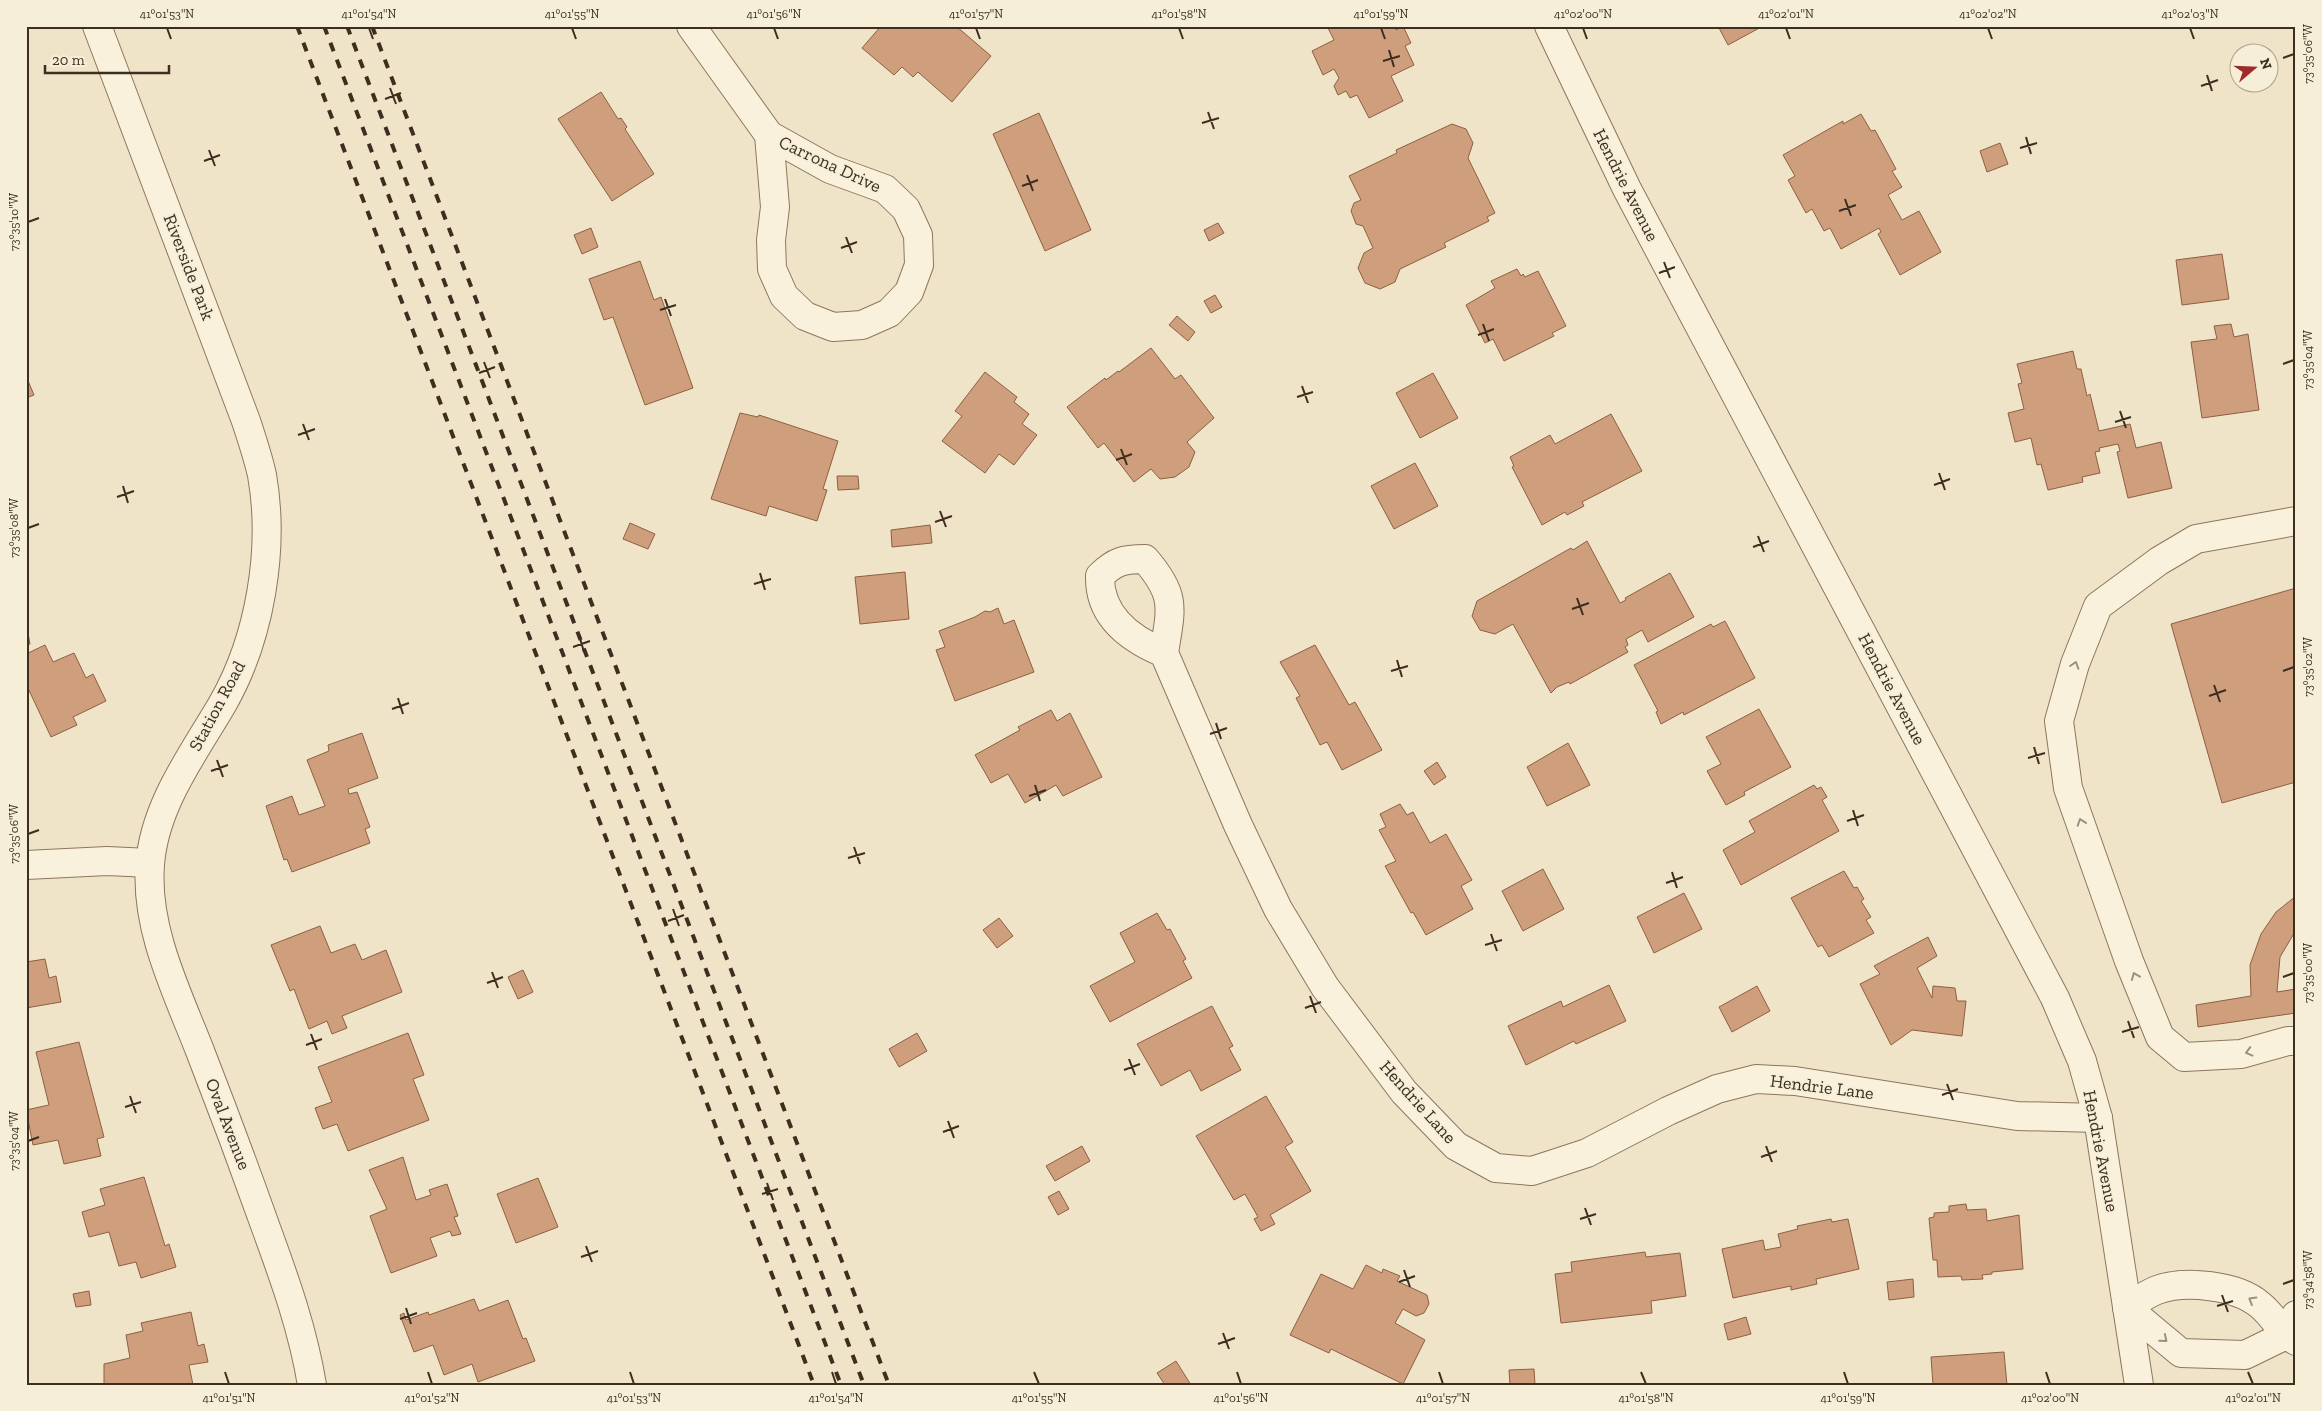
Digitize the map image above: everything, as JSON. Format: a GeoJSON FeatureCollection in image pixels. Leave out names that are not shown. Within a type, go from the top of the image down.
{"type":"FeatureCollection","features":[{"type":"Feature","properties":{"kind":"street","name":"Riverside Park"},"geometry":{"type":"LineString","coordinates":[[97,26],[246,421],[262,477],[266,512]]}},
{"type":"Feature","properties":{"kind":"street","name":"Hendrie Avenue"},"geometry":{"type":"LineString","coordinates":[[1549,26],[1631,197],[2055,998],[2082,1061],[2098,1118],[2139,1385]]}},
{"type":"Feature","properties":{"kind":"street","name":"Carrona Drive"},"geometry":{"type":"LineString","coordinates":[[695,28],[768,135],[830,169],[885,188],[906,209],[918,236],[919,265],[909,292],[889,313],[862,326],[833,326],[806,316],[784,296],[772,269],[771,240],[775,207],[768,135]]}},
{"type":"Feature","properties":{"kind":"street","name":"Station Road"},"geometry":{"type":"LineString","coordinates":[[150,863],[154,838],[164,809],[190,757],[224,701],[247,649],[256,617],[262,580],[266,512]]}},
{"type":"Feature","properties":{"kind":"street"},"geometry":{"type":"LineString","coordinates":[[2296,521],[2196,539],[2159,561],[2098,606],[2075,664],[2059,721],[2068,788],[2129,961],[2160,1037],[2184,1057],[2241,1054],[2288,1041],[2296,1042]]}},
{"type":"Feature","properties":{"kind":"street","name":"Hendrie Lane"},"geometry":{"type":"LineString","coordinates":[[1164,653],[1238,825],[1278,908],[1325,987],[1404,1092],[1456,1146],[1496,1168],[1532,1171],[1587,1152],[1668,1111],[1717,1089],[1756,1079],[1795,1081],[2017,1116],[2098,1118]]}},
{"type":"Feature","properties":{"kind":"street"},"geometry":{"type":"LineString","coordinates":[[26,865],[107,861],[150,863]]}},
{"type":"Feature","properties":{"kind":"street","name":"Oval Avenue"},"geometry":{"type":"LineString","coordinates":[[150,863],[150,901],[157,934],[288,1289],[300,1326],[312,1385]]}},
{"type":"Feature","properties":{"kind":"street"},"geometry":{"type":"LineString","coordinates":[[2178,1284],[2236,1291],[2260,1305],[2292,1330],[2246,1355],[2181,1353],[2127,1308],[2155,1290],[2178,1284]]}},
{"type":"Feature","properties":{"kind":"building"},"geometry":{"type":"Polygon","coordinates":[[[881,26],[956,26],[991,56],[952,102],[918,72],[913,77],[902,67],[894,75],[862,48],[881,26]]]}},
{"type":"Feature","properties":{"kind":"building"},"geometry":{"type":"Polygon","coordinates":[[[1327,26],[1394,26],[1396,30],[1403,26],[1411,43],[1405,46],[1414,65],[1391,76],[1403,101],[1369,118],[1357,95],[1350,98],[1346,91],[1338,95],[1334,86],[1339,78],[1334,69],[1323,75],[1312,51],[1334,40],[1327,26]]]}},
{"type":"Feature","properties":{"kind":"building"},"geometry":{"type":"Polygon","coordinates":[[[1718,26],[1763,26],[1728,45],[1718,26]]]}},
{"type":"Feature","properties":{"kind":"building"},"geometry":{"type":"Polygon","coordinates":[[[601,92],[618,119],[621,118],[627,127],[625,129],[654,174],[612,201],[558,119],[601,92]]]}},
{"type":"Feature","properties":{"kind":"building"},"geometry":{"type":"Polygon","coordinates":[[[1039,113],[1091,230],[1045,251],[993,134],[1039,113]]]}},
{"type":"Feature","properties":{"kind":"building"},"geometry":{"type":"Polygon","coordinates":[[[1861,114],[1871,131],[1875,130],[1896,169],[1892,171],[1902,187],[1888,195],[1902,220],[1919,211],[1941,252],[1900,275],[1878,234],[1881,232],[1879,228],[1841,249],[1830,228],[1824,231],[1812,209],[1806,213],[1788,180],[1795,176],[1783,155],[1843,121],[1843,124],[1861,114]]]}},
{"type":"Feature","properties":{"kind":"building"},"geometry":{"type":"Polygon","coordinates":[[[1452,124],[1466,129],[1473,143],[1468,158],[1495,213],[1487,217],[1489,221],[1444,243],[1446,247],[1400,269],[1395,282],[1380,289],[1365,283],[1358,268],[1364,253],[1373,248],[1363,226],[1356,224],[1351,211],[1354,203],[1361,200],[1349,176],[1397,153],[1396,150],[1452,124]]]}},
{"type":"Feature","properties":{"kind":"building"},"geometry":{"type":"Polygon","coordinates":[[[2000,143],[2008,164],[1987,172],[1980,151],[2000,143]]]}},
{"type":"Feature","properties":{"kind":"building"},"geometry":{"type":"Polygon","coordinates":[[[1218,223],[1224,233],[1209,241],[1204,230],[1218,223]]]}},
{"type":"Feature","properties":{"kind":"building"},"geometry":{"type":"Polygon","coordinates":[[[591,228],[598,247],[582,254],[574,235],[591,228]]]}},
{"type":"Feature","properties":{"kind":"building"},"geometry":{"type":"Polygon","coordinates":[[[2222,254],[2229,299],[2182,305],[2176,260],[2222,254]]]}},
{"type":"Feature","properties":{"kind":"building"},"geometry":{"type":"Polygon","coordinates":[[[640,261],[654,300],[661,297],[693,388],[645,405],[613,317],[604,320],[589,279],[640,261]]]}},
{"type":"Feature","properties":{"kind":"building"},"geometry":{"type":"Polygon","coordinates":[[[1517,269],[1521,276],[1523,274],[1525,277],[1538,271],[1566,326],[1552,333],[1554,336],[1504,361],[1493,339],[1485,343],[1466,305],[1495,288],[1491,281],[1517,269]]]}},
{"type":"Feature","properties":{"kind":"building"},"geometry":{"type":"Polygon","coordinates":[[[1215,295],[1222,307],[1211,313],[1204,301],[1215,295]]]}},
{"type":"Feature","properties":{"kind":"building"},"geometry":{"type":"Polygon","coordinates":[[[1177,316],[1195,332],[1188,341],[1169,325],[1177,316]]]}},
{"type":"Feature","properties":{"kind":"building"},"geometry":{"type":"Polygon","coordinates":[[[2231,324],[2234,337],[2248,334],[2259,410],[2202,418],[2191,342],[2217,339],[2214,326],[2231,324]]]}},
{"type":"Feature","properties":{"kind":"building"},"geometry":{"type":"Polygon","coordinates":[[[1151,348],[1175,379],[1181,375],[1214,418],[1187,442],[1195,452],[1189,467],[1175,477],[1160,479],[1151,469],[1134,482],[1104,443],[1098,448],[1067,407],[1105,378],[1106,380],[1119,372],[1151,348]]]}},
{"type":"Feature","properties":{"kind":"building"},"geometry":{"type":"Polygon","coordinates":[[[2073,351],[2077,369],[2081,369],[2087,396],[2090,394],[2099,431],[2130,424],[2136,448],[2161,442],[2172,488],[2128,498],[2117,452],[2120,451],[2118,444],[2099,448],[2100,451],[2095,452],[2100,473],[2082,477],[2083,482],[2048,490],[2041,464],[2037,465],[2031,438],[2015,442],[2008,413],[2024,409],[2018,384],[2022,383],[2017,364],[2073,351]]]}},
{"type":"Feature","properties":{"kind":"building"},"geometry":{"type":"Polygon","coordinates":[[[985,372],[1017,397],[1014,402],[1029,414],[1022,424],[1037,435],[1014,465],[999,454],[985,473],[942,441],[962,416],[955,411],[985,372]]]}},
{"type":"Feature","properties":{"kind":"building"},"geometry":{"type":"Polygon","coordinates":[[[1433,373],[1458,418],[1420,438],[1396,393],[1433,373]]]}},
{"type":"Feature","properties":{"kind":"building"},"geometry":{"type":"Polygon","coordinates":[[[26,376],[34,395],[26,398],[26,376]]]}},
{"type":"Feature","properties":{"kind":"building"},"geometry":{"type":"Polygon","coordinates":[[[740,413],[758,417],[759,415],[838,441],[823,489],[827,490],[817,521],[769,506],[766,516],[711,499],[740,413]]]}},
{"type":"Feature","properties":{"kind":"building"},"geometry":{"type":"Polygon","coordinates":[[[1611,414],[1642,471],[1582,502],[1584,506],[1567,515],[1565,512],[1542,525],[1512,467],[1514,466],[1510,457],[1550,435],[1555,444],[1611,414]]]}},
{"type":"Feature","properties":{"kind":"building"},"geometry":{"type":"Polygon","coordinates":[[[1415,463],[1438,506],[1394,529],[1371,486],[1415,463]]]}},
{"type":"Feature","properties":{"kind":"building"},"geometry":{"type":"Polygon","coordinates":[[[837,476],[858,476],[859,489],[838,490],[837,476]]]}},
{"type":"Feature","properties":{"kind":"building"},"geometry":{"type":"Polygon","coordinates":[[[630,523],[655,534],[648,549],[623,539],[630,523]]]}},
{"type":"Feature","properties":{"kind":"building"},"geometry":{"type":"Polygon","coordinates":[[[930,525],[932,543],[892,547],[891,530],[930,525]]]}},
{"type":"Feature","properties":{"kind":"building"},"geometry":{"type":"Polygon","coordinates":[[[1587,541],[1620,603],[1626,600],[1625,598],[1670,573],[1694,617],[1648,642],[1642,630],[1626,639],[1628,645],[1625,647],[1628,652],[1570,684],[1569,682],[1557,687],[1551,693],[1513,624],[1495,634],[1480,630],[1472,616],[1477,601],[1571,548],[1573,550],[1587,541]]]}},
{"type":"Feature","properties":{"kind":"building"},"geometry":{"type":"Polygon","coordinates":[[[905,572],[909,619],[860,624],[855,577],[905,572]]]}},
{"type":"Feature","properties":{"kind":"building"},"geometry":{"type":"Polygon","coordinates":[[[2296,588],[2296,782],[2222,803],[2171,624],[2296,588]]]}},
{"type":"Feature","properties":{"kind":"building"},"geometry":{"type":"Polygon","coordinates":[[[998,608],[1004,624],[1014,620],[1034,672],[955,701],[936,650],[945,647],[939,631],[975,617],[985,611],[990,612],[998,608]]]}},
{"type":"Feature","properties":{"kind":"building"},"geometry":{"type":"Polygon","coordinates":[[[1725,621],[1755,678],[1684,715],[1683,712],[1661,724],[1656,712],[1658,711],[1634,665],[1711,624],[1713,627],[1725,621]]]}},
{"type":"Feature","properties":{"kind":"building"},"geometry":{"type":"Polygon","coordinates":[[[26,622],[30,644],[26,645],[26,622]]]}},
{"type":"Feature","properties":{"kind":"building"},"geometry":{"type":"Polygon","coordinates":[[[45,645],[53,662],[74,653],[86,678],[93,674],[106,701],[73,717],[77,725],[51,737],[26,684],[26,676],[28,675],[26,654],[45,645]]]}},
{"type":"Feature","properties":{"kind":"building"},"geometry":{"type":"Polygon","coordinates":[[[1315,645],[1349,705],[1355,702],[1382,750],[1342,770],[1327,742],[1320,745],[1296,698],[1300,696],[1280,662],[1315,645]]]}},
{"type":"Feature","properties":{"kind":"building"},"geometry":{"type":"Polygon","coordinates":[[[1759,709],[1791,767],[1744,792],[1745,795],[1726,805],[1707,771],[1721,764],[1706,737],[1759,709]]]}},
{"type":"Feature","properties":{"kind":"building"},"geometry":{"type":"Polygon","coordinates":[[[1051,710],[1057,721],[1070,713],[1102,777],[1063,796],[1056,785],[1025,803],[1008,774],[991,783],[975,755],[1020,730],[1018,727],[1051,710]]]}},
{"type":"Feature","properties":{"kind":"building"},"geometry":{"type":"Polygon","coordinates":[[[362,733],[378,778],[348,789],[349,794],[357,792],[370,827],[365,829],[370,843],[292,872],[287,859],[284,860],[266,806],[292,796],[299,815],[325,806],[307,760],[329,751],[328,745],[362,733]]]}},
{"type":"Feature","properties":{"kind":"building"},"geometry":{"type":"Polygon","coordinates":[[[1568,743],[1590,785],[1547,806],[1527,767],[1568,743]]]}},
{"type":"Feature","properties":{"kind":"building"},"geometry":{"type":"Polygon","coordinates":[[[1437,762],[1446,777],[1434,785],[1424,771],[1437,762]]]}},
{"type":"Feature","properties":{"kind":"building"},"geometry":{"type":"Polygon","coordinates":[[[1814,785],[1817,789],[1821,787],[1827,797],[1822,800],[1839,831],[1741,885],[1723,850],[1755,832],[1749,821],[1814,785]]]}},
{"type":"Feature","properties":{"kind":"building"},"geometry":{"type":"Polygon","coordinates":[[[1400,804],[1407,815],[1413,812],[1430,843],[1446,834],[1472,880],[1461,886],[1473,909],[1426,935],[1413,912],[1411,913],[1385,866],[1396,861],[1379,830],[1386,827],[1380,814],[1400,804]]]}},
{"type":"Feature","properties":{"kind":"building"},"geometry":{"type":"Polygon","coordinates":[[[1543,869],[1564,909],[1523,931],[1502,891],[1543,869]]]}},
{"type":"Feature","properties":{"kind":"building"},"geometry":{"type":"Polygon","coordinates":[[[1844,871],[1854,888],[1857,887],[1864,899],[1861,901],[1871,917],[1866,920],[1874,933],[1829,957],[1822,945],[1818,947],[1791,898],[1844,871]]]}},
{"type":"Feature","properties":{"kind":"building"},"geometry":{"type":"Polygon","coordinates":[[[1684,893],[1702,929],[1654,953],[1637,917],[1684,893]]]}},
{"type":"Feature","properties":{"kind":"building"},"geometry":{"type":"Polygon","coordinates":[[[2296,896],[2296,930],[2280,957],[2277,992],[2296,989],[2296,1013],[2198,1027],[2196,1005],[2251,996],[2250,965],[2261,934],[2276,912],[2296,896]]]}},
{"type":"Feature","properties":{"kind":"building"},"geometry":{"type":"Polygon","coordinates":[[[1157,913],[1167,930],[1170,929],[1186,959],[1183,961],[1192,978],[1110,1022],[1090,986],[1135,962],[1120,933],[1157,913]]]}},
{"type":"Feature","properties":{"kind":"building"},"geometry":{"type":"Polygon","coordinates":[[[999,918],[1013,936],[997,948],[983,930],[999,918]]]}},
{"type":"Feature","properties":{"kind":"building"},"geometry":{"type":"Polygon","coordinates":[[[320,926],[331,953],[355,944],[362,960],[386,950],[402,992],[342,1016],[347,1028],[332,1034],[327,1021],[309,1029],[294,989],[290,991],[271,945],[320,926]]]}},
{"type":"Feature","properties":{"kind":"building"},"geometry":{"type":"Polygon","coordinates":[[[1928,937],[1937,956],[1917,968],[1932,998],[1933,986],[1955,988],[1957,1001],[1966,1001],[1962,1036],[1912,1030],[1891,1045],[1860,984],[1880,974],[1874,966],[1928,937]]]}},
{"type":"Feature","properties":{"kind":"building"},"geometry":{"type":"Polygon","coordinates":[[[45,959],[49,978],[56,976],[61,1002],[26,1008],[26,962],[45,959]]]}},
{"type":"Feature","properties":{"kind":"building"},"geometry":{"type":"Polygon","coordinates":[[[523,970],[533,992],[518,999],[508,977],[523,970]]]}},
{"type":"Feature","properties":{"kind":"building"},"geometry":{"type":"Polygon","coordinates":[[[1609,985],[1626,1021],[1576,1044],[1574,1041],[1526,1065],[1508,1026],[1561,1001],[1563,1007],[1609,985]]]}},
{"type":"Feature","properties":{"kind":"building"},"geometry":{"type":"Polygon","coordinates":[[[1757,986],[1770,1011],[1732,1032],[1719,1007],[1757,986]]]}},
{"type":"Feature","properties":{"kind":"building"},"geometry":{"type":"Polygon","coordinates":[[[1212,1006],[1233,1046],[1229,1048],[1241,1070],[1201,1091],[1190,1070],[1161,1086],[1137,1044],[1212,1006]]]}},
{"type":"Feature","properties":{"kind":"building"},"geometry":{"type":"Polygon","coordinates":[[[408,1033],[424,1075],[413,1079],[429,1120],[348,1151],[337,1124],[323,1129],[315,1108],[332,1102],[318,1067],[408,1033]]]}},
{"type":"Feature","properties":{"kind":"building"},"geometry":{"type":"Polygon","coordinates":[[[917,1033],[927,1051],[899,1067],[889,1049],[917,1033]]]}},
{"type":"Feature","properties":{"kind":"building"},"geometry":{"type":"Polygon","coordinates":[[[79,1042],[104,1137],[97,1139],[101,1156],[64,1164],[58,1140],[33,1145],[26,1110],[49,1105],[36,1052],[79,1042]]]}},
{"type":"Feature","properties":{"kind":"building"},"geometry":{"type":"Polygon","coordinates":[[[1266,1096],[1293,1142],[1285,1147],[1311,1191],[1270,1215],[1275,1224],[1261,1231],[1254,1219],[1258,1217],[1245,1194],[1234,1200],[1196,1136],[1266,1096]]]}},
{"type":"Feature","properties":{"kind":"building"},"geometry":{"type":"Polygon","coordinates":[[[1082,1146],[1090,1161],[1055,1181],[1046,1166],[1082,1146]]]}},
{"type":"Feature","properties":{"kind":"building"},"geometry":{"type":"Polygon","coordinates":[[[403,1157],[416,1200],[431,1195],[429,1190],[447,1184],[458,1216],[454,1217],[461,1234],[452,1236],[450,1231],[430,1238],[437,1256],[391,1273],[370,1216],[387,1209],[369,1170],[403,1157]]]}},
{"type":"Feature","properties":{"kind":"building"},"geometry":{"type":"Polygon","coordinates":[[[144,1177],[165,1246],[169,1244],[176,1267],[141,1278],[136,1262],[119,1266],[109,1232],[89,1237],[82,1212],[105,1205],[100,1189],[144,1177]]]}},
{"type":"Feature","properties":{"kind":"building"},"geometry":{"type":"Polygon","coordinates":[[[538,1178],[558,1227],[516,1243],[497,1194],[538,1178]]]}},
{"type":"Feature","properties":{"kind":"building"},"geometry":{"type":"Polygon","coordinates":[[[1059,1191],[1069,1209],[1058,1215],[1048,1197],[1059,1191]]]}},
{"type":"Feature","properties":{"kind":"building"},"geometry":{"type":"Polygon","coordinates":[[[1966,1204],[1967,1210],[1986,1209],[1987,1221],[2019,1215],[2023,1269],[1992,1272],[1992,1274],[1982,1275],[1983,1279],[1962,1280],[1961,1276],[1938,1277],[1937,1260],[1933,1260],[1929,1218],[1934,1217],[1934,1213],[1949,1212],[1949,1206],[1966,1204]]]}},
{"type":"Feature","properties":{"kind":"building"},"geometry":{"type":"Polygon","coordinates":[[[1831,1219],[1832,1222],[1848,1219],[1859,1269],[1816,1279],[1817,1284],[1791,1290],[1791,1286],[1733,1298],[1722,1249],[1763,1240],[1765,1250],[1781,1247],[1778,1234],[1798,1229],[1797,1226],[1831,1219]]]}},
{"type":"Feature","properties":{"kind":"building"},"geometry":{"type":"Polygon","coordinates":[[[1645,1252],[1646,1257],[1680,1253],[1686,1296],[1651,1301],[1652,1313],[1561,1323],[1555,1274],[1572,1272],[1571,1262],[1645,1252]]]}},
{"type":"Feature","properties":{"kind":"building"},"geometry":{"type":"Polygon","coordinates":[[[1366,1265],[1382,1273],[1383,1269],[1400,1276],[1397,1281],[1427,1295],[1429,1304],[1424,1313],[1416,1316],[1403,1309],[1395,1323],[1425,1340],[1403,1384],[1331,1349],[1329,1353],[1290,1335],[1321,1274],[1353,1289],[1366,1265]]]}},
{"type":"Feature","properties":{"kind":"building"},"geometry":{"type":"Polygon","coordinates":[[[1913,1279],[1914,1297],[1889,1300],[1887,1282],[1913,1279]]]}},
{"type":"Feature","properties":{"kind":"building"},"geometry":{"type":"Polygon","coordinates":[[[89,1291],[91,1305],[76,1307],[73,1294],[89,1291]]]}},
{"type":"Feature","properties":{"kind":"building"},"geometry":{"type":"Polygon","coordinates":[[[474,1299],[479,1311],[508,1300],[523,1339],[526,1338],[535,1361],[478,1382],[472,1364],[444,1375],[433,1345],[414,1352],[400,1315],[404,1313],[406,1320],[428,1312],[429,1315],[474,1299]]]}},
{"type":"Feature","properties":{"kind":"building"},"geometry":{"type":"Polygon","coordinates":[[[191,1312],[198,1346],[204,1344],[208,1362],[189,1365],[193,1385],[104,1385],[104,1364],[130,1358],[126,1335],[143,1331],[141,1323],[191,1312]]]}},
{"type":"Feature","properties":{"kind":"building"},"geometry":{"type":"Polygon","coordinates":[[[1746,1317],[1751,1334],[1728,1340],[1724,1324],[1746,1317]]]}},
{"type":"Feature","properties":{"kind":"building"},"geometry":{"type":"Polygon","coordinates":[[[2004,1352],[2007,1385],[1933,1385],[1931,1357],[2004,1352]]]}},
{"type":"Feature","properties":{"kind":"building"},"geometry":{"type":"Polygon","coordinates":[[[1176,1361],[1191,1385],[1165,1385],[1157,1373],[1176,1361]]]}},
{"type":"Feature","properties":{"kind":"building"},"geometry":{"type":"Polygon","coordinates":[[[1534,1369],[1535,1385],[1510,1385],[1509,1370],[1534,1369]]]}},
{"type":"Feature","properties":{"kind":"railway"},"geometry":{"type":"LineString","coordinates":[[297,26],[814,1385]]}},
{"type":"Feature","properties":{"kind":"railway"},"geometry":{"type":"LineString","coordinates":[[324,26],[841,1385]]}},
{"type":"Feature","properties":{"kind":"railway"},"geometry":{"type":"LineString","coordinates":[[347,26],[864,1385]]}},
{"type":"Feature","properties":{"kind":"railway"},"geometry":{"type":"LineString","coordinates":[[372,26],[889,1385]]}}]}
